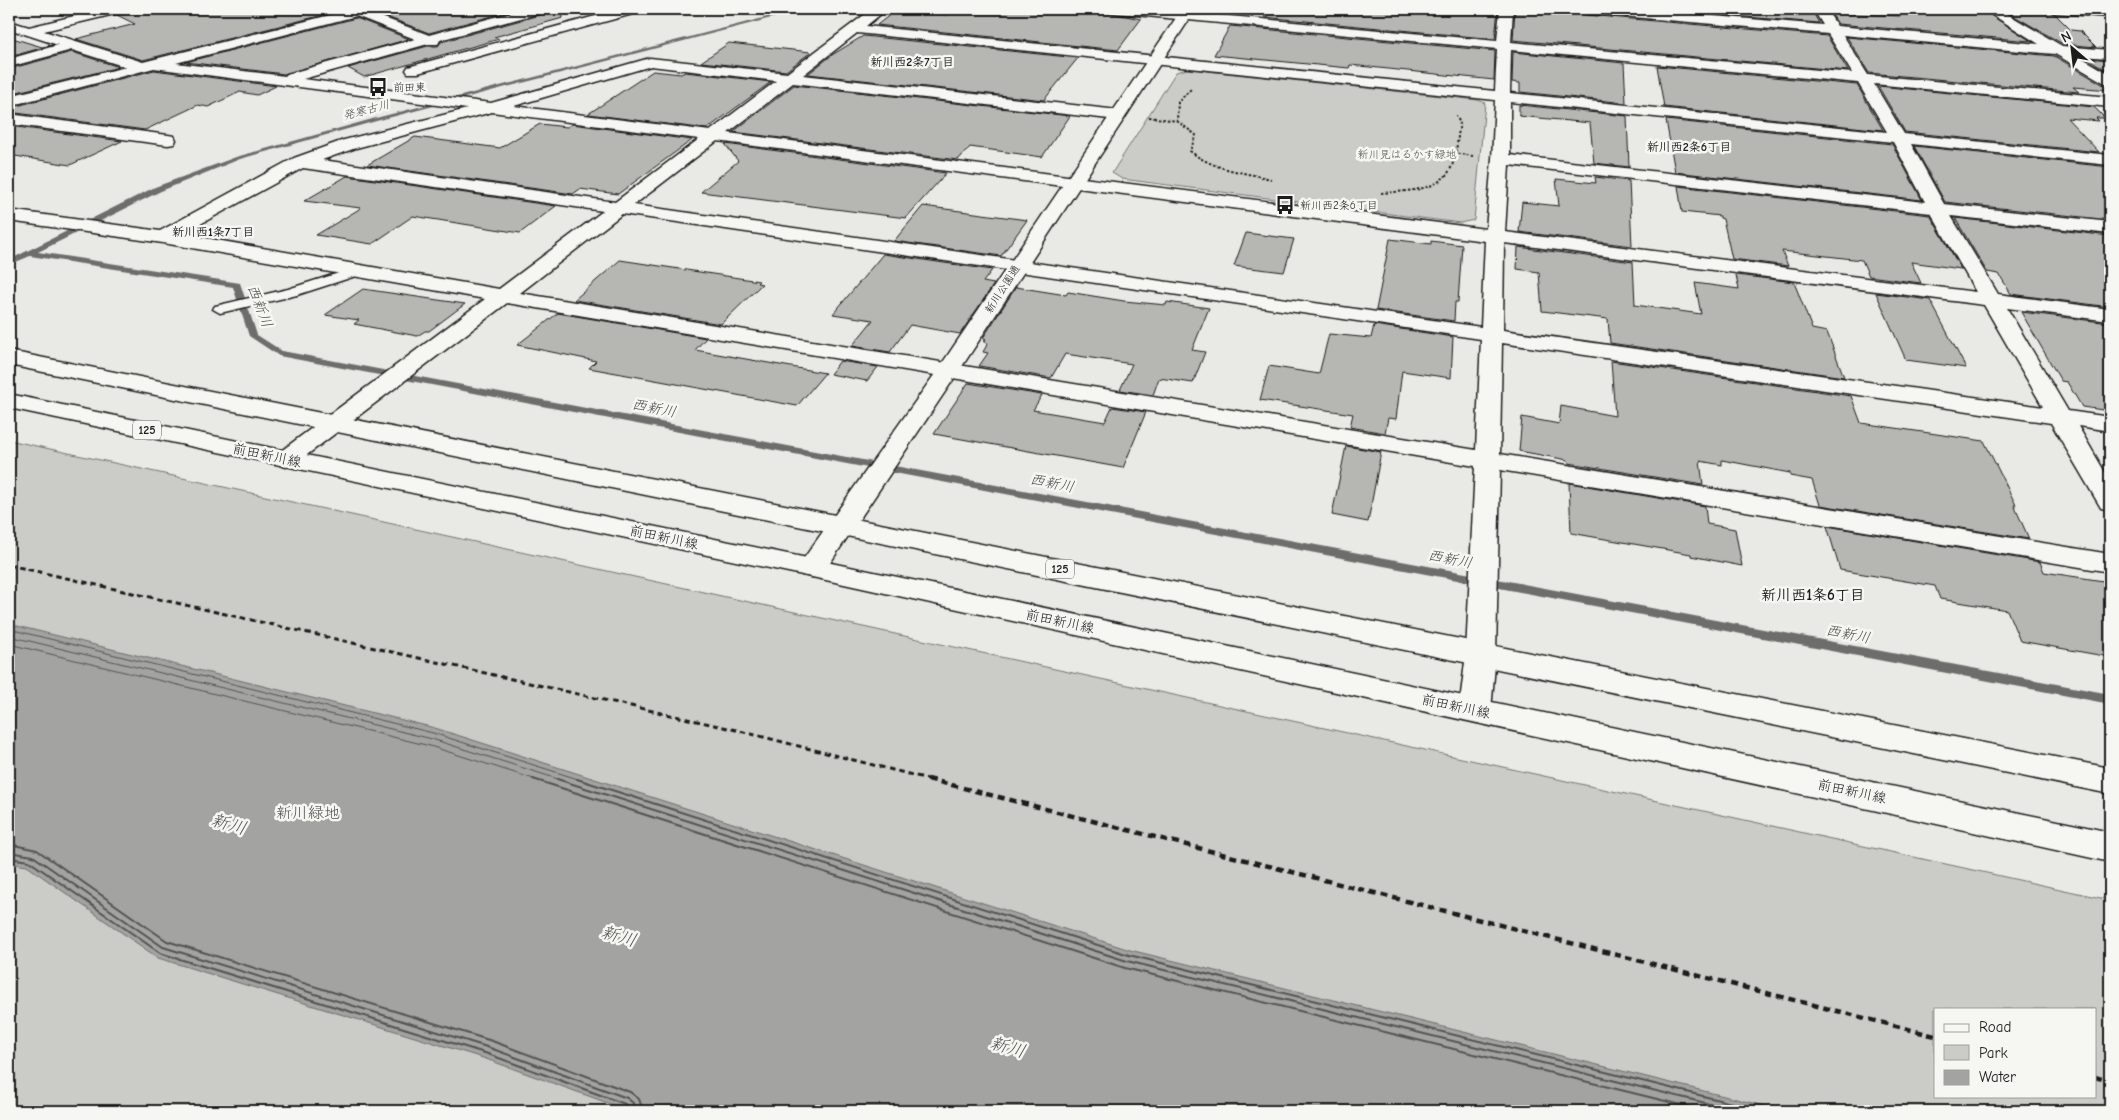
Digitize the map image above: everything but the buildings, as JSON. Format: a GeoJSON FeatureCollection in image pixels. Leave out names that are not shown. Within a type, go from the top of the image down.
{"type":"FeatureCollection","features":[{"type":"Feature","properties":{"kind":"street"},"geometry":{"type":"LineString","coordinates":[[29,31],[118,9]]}},
{"type":"Feature","properties":{"kind":"street"},"geometry":{"type":"LineString","coordinates":[[311,9],[334,18]]}},
{"type":"Feature","properties":{"kind":"street"},"geometry":{"type":"LineString","coordinates":[[281,80],[538,9]]}},
{"type":"Feature","properties":{"kind":"street"},"geometry":{"type":"LineString","coordinates":[[413,70],[635,9]]}},
{"type":"Feature","properties":{"kind":"street"},"geometry":{"type":"LineString","coordinates":[[286,459],[335,424],[880,9]]}},
{"type":"Feature","properties":{"kind":"street"},"geometry":{"type":"LineString","coordinates":[[1114,9],[1187,12],[1504,45],[2110,102]]}},
{"type":"Feature","properties":{"kind":"street"},"geometry":{"type":"LineString","coordinates":[[1475,710],[1481,654],[1495,236],[1501,159],[1506,9]]}},
{"type":"Feature","properties":{"kind":"street"},"geometry":{"type":"LineString","coordinates":[[1586,9],[2110,54]]}},
{"type":"Feature","properties":{"kind":"street"},"geometry":{"type":"LineString","coordinates":[[1820,9],[1898,138],[2110,502]]}},
{"type":"Feature","properties":{"kind":"street"},"geometry":{"type":"LineString","coordinates":[[1990,9],[2110,80]]}},
{"type":"Feature","properties":{"kind":"street"},"geometry":{"type":"LineString","coordinates":[[2055,9],[2110,13]]}},
{"type":"Feature","properties":{"kind":"street"},"geometry":{"type":"LineString","coordinates":[[9,101],[363,10],[429,39],[470,54]]}},
{"type":"Feature","properties":{"kind":"street","name":"新川公園通"},"geometry":{"type":"LineString","coordinates":[[812,568],[948,370],[1187,12]]}},
{"type":"Feature","properties":{"kind":"street"},"geometry":{"type":"LineString","coordinates":[[10,26],[147,66],[281,80],[2110,315]]}},
{"type":"Feature","properties":{"kind":"street"},"geometry":{"type":"LineString","coordinates":[[854,29],[2110,160]]}},
{"type":"Feature","properties":{"kind":"street"},"geometry":{"type":"LineString","coordinates":[[9,63],[72,45]]}},
{"type":"Feature","properties":{"kind":"street"},"geometry":{"type":"LineString","coordinates":[[163,237],[300,162],[350,144],[650,62],[1118,115]]}},
{"type":"Feature","properties":{"kind":"street"},"geometry":{"type":"LineString","coordinates":[[9,119],[168,140]]}},
{"type":"Feature","properties":{"kind":"street"},"geometry":{"type":"LineString","coordinates":[[1501,159],[2110,228]]}},
{"type":"Feature","properties":{"kind":"street"},"geometry":{"type":"LineString","coordinates":[[300,162],[2110,424]]}},
{"type":"Feature","properties":{"kind":"street"},"geometry":{"type":"LineString","coordinates":[[9,214],[163,237],[501,296],[2110,563]]}},
{"type":"Feature","properties":{"kind":"street","name":"125"},"geometry":{"type":"LineString","coordinates":[[9,358],[2110,781]]}},
{"type":"Feature","properties":{"kind":"street","name":"前田新川線"},"geometry":{"type":"LineString","coordinates":[[9,401],[812,568],[2110,847]]}},
{"type":"Feature","properties":{"kind":"lane"},"geometry":{"type":"LineString","coordinates":[[226,307],[292,292],[358,271]]}},
{"type":"Feature","properties":{"kind":"path"},"geometry":{"type":"LineString","coordinates":[[1178,121],[1178,102],[1190,89],[1199,86]]}},
{"type":"Feature","properties":{"kind":"path"},"geometry":{"type":"LineString","coordinates":[[1377,193],[1406,191],[1426,186],[1440,180],[1449,172],[1460,123],[1454,113]]}},
{"type":"Feature","properties":{"kind":"path"},"geometry":{"type":"LineString","coordinates":[[1147,117],[1178,121],[1196,135],[1190,148],[1190,151],[1195,156],[1224,169],[1241,171]]}},
{"type":"Feature","properties":{"kind":"path"},"geometry":{"type":"LineString","coordinates":[[1453,153],[1476,156]]}},
{"type":"Feature","properties":{"kind":"path"},"geometry":{"type":"LineString","coordinates":[[9,565],[732,729],[1934,1036]]}},
{"type":"Feature","properties":{"kind":"path"},"geometry":{"type":"LineString","coordinates":[[2096,1077],[2110,1081]]}},
{"type":"Feature","properties":{"kind":"green space","name":"新川見はるかす緑地"},"geometry":{"type":"Polygon","coordinates":[[[1187,69],[1478,100],[1485,103],[1474,220],[1460,223],[1122,179],[1112,173],[1176,72],[1187,69]]]}},
{"type":"Feature","properties":{"kind":"green space","name":"新川緑地"},"geometry":{"type":"Polygon","coordinates":[[[9,440],[2110,900],[2110,1111],[9,1111],[9,440]]]}},
{"type":"Feature","properties":{"kind":"water","name":"新川"},"geometry":{"type":"Polygon","coordinates":[[[9,624],[435,728],[1130,950],[1785,1111],[630,1111],[486,1059],[158,958],[27,866],[9,863],[9,624]]]}},
{"type":"Feature","properties":{"kind":"waterway","name":"発寒古川"},"geometry":{"type":"LineString","coordinates":[[29,253],[158,189],[238,158],[378,119],[803,9]]}},
{"type":"Feature","properties":{"kind":"waterway","name":"発寒古川"},"geometry":{"type":"LineString","coordinates":[[9,263],[29,253]]}},
{"type":"Feature","properties":{"kind":"waterway","name":"西新川"},"geometry":{"type":"LineString","coordinates":[[29,253],[237,285],[253,336],[279,353],[2110,699]]}},
{"type":"Feature","properties":{"kind":"place","name":"前田東"},"geometry":{"type":"Point","coordinates":[378,87]}},
{"type":"Feature","properties":{"kind":"place","name":"新川西2条6丁目"},"geometry":{"type":"Point","coordinates":[1285,205]}},
{"type":"Feature","properties":{"kind":"district","name":"新川西2条7丁目"},"geometry":{"type":"Point","coordinates":[912,62]}},
{"type":"Feature","properties":{"kind":"district","name":"新川西2条6丁目"},"geometry":{"type":"Point","coordinates":[1689,147]}},
{"type":"Feature","properties":{"kind":"district","name":"新川西1条7丁目"},"geometry":{"type":"Point","coordinates":[213,232]}},
{"type":"Feature","properties":{"kind":"district","name":"新川西1条6丁目"},"geometry":{"type":"Point","coordinates":[1813,595]}}]}
